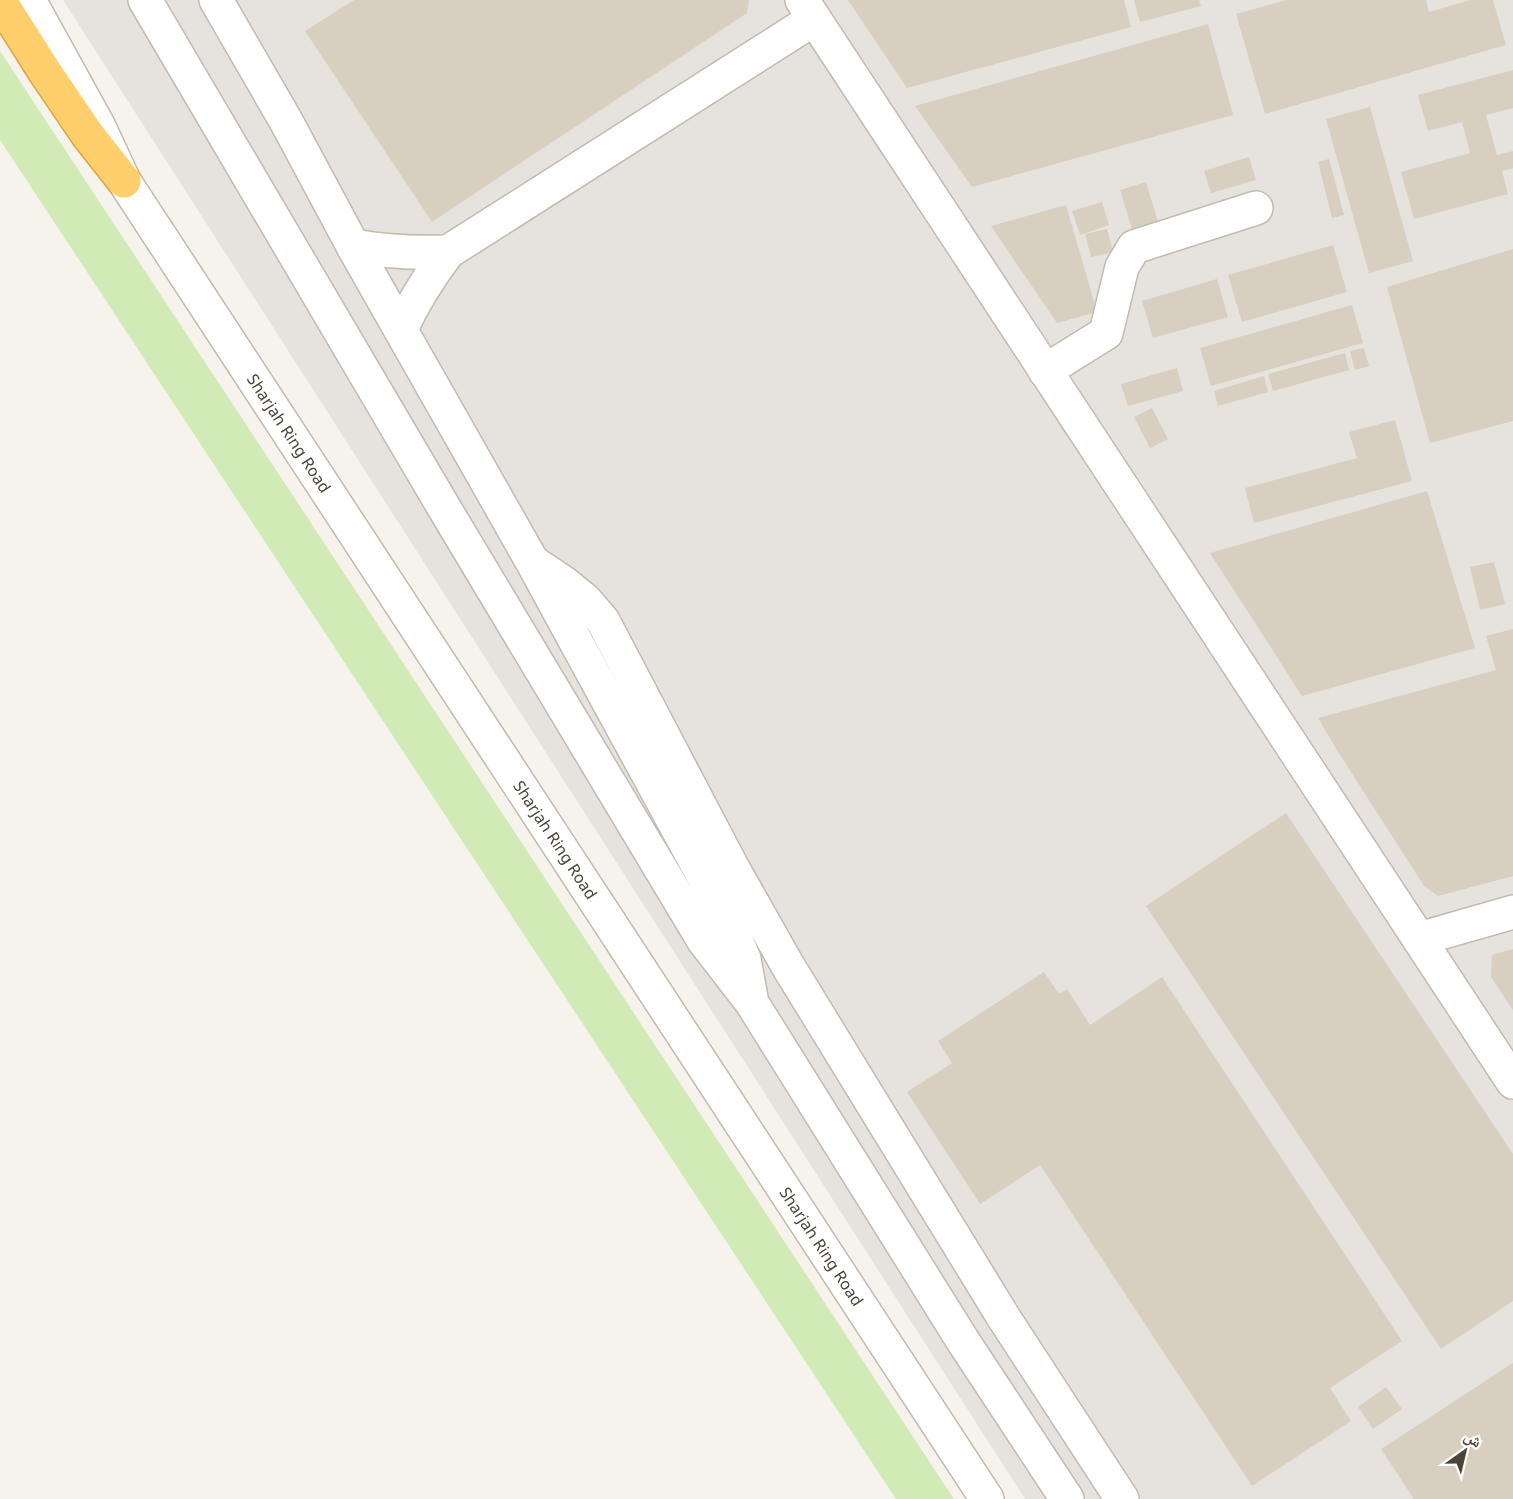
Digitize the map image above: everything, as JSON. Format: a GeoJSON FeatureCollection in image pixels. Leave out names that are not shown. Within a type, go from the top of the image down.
{"type":"FeatureCollection","features":[{"type":"Feature","properties":{"kind":"highway"},"geometry":{"type":"LineString","coordinates":[[0,1],[87,134],[124,181]]}},
{"type":"Feature","properties":{"kind":"street","name":"Sharjah Ring Road"},"geometry":{"type":"LineString","coordinates":[[29,0],[99,127],[124,181],[987,1499]]}},
{"type":"Feature","properties":{"kind":"street"},"geometry":{"type":"LineString","coordinates":[[145,0],[446,511],[704,941],[752,1003],[963,1341],[1067,1499]]}},
{"type":"Feature","properties":{"kind":"street"},"geometry":{"type":"LineString","coordinates":[[216,0],[533,563],[728,921],[744,959],[752,1003]]}},
{"type":"Feature","properties":{"kind":"street"},"geometry":{"type":"LineString","coordinates":[[401,329],[419,293],[448,252],[808,10],[1513,1082]]}},
{"type":"Feature","properties":{"kind":"street"},"geometry":{"type":"LineString","coordinates":[[1045,371],[1106,333],[1122,267],[1134,247],[1256,208]]}},
{"type":"Feature","properties":{"kind":"street"},"geometry":{"type":"LineString","coordinates":[[353,246],[385,252],[448,252]]}},
{"type":"Feature","properties":{"kind":"street"},"geometry":{"type":"LineString","coordinates":[[533,563],[585,600],[603,621],[731,865],[788,966],[1004,1318],[1122,1499]]}},
{"type":"Feature","properties":{"kind":"street"},"geometry":{"type":"LineString","coordinates":[[1419,939],[1513,912]]}},
{"type":"Feature","properties":{"kind":"shaded area"},"geometry":{"type":"Polygon","coordinates":[[[63,0],[1513,0],[1513,1499],[1025,1499],[63,0]]]}},
{"type":"Feature","properties":{"kind":"green space"},"geometry":{"type":"Polygon","coordinates":[[[0,51],[954,1499],[896,1499],[0,140],[0,51]]]}},
{"type":"Feature","properties":{"kind":"building"},"geometry":{"type":"Polygon","coordinates":[[[354,0],[749,0],[747,13],[432,222],[305,31],[354,0]]]}},
{"type":"Feature","properties":{"kind":"building"},"geometry":{"type":"Polygon","coordinates":[[[848,0],[1124,0],[1131,27],[907,88],[848,0]]]}},
{"type":"Feature","properties":{"kind":"building"},"geometry":{"type":"Polygon","coordinates":[[[1134,0],[1199,0],[1201,6],[1140,22],[1134,0]]]}},
{"type":"Feature","properties":{"kind":"building"},"geometry":{"type":"Polygon","coordinates":[[[1286,0],[1426,0],[1429,12],[1470,0],[1493,0],[1506,45],[1265,114],[1236,14],[1286,0]]]}},
{"type":"Feature","properties":{"kind":"building"},"geometry":{"type":"Polygon","coordinates":[[[1208,24],[1233,115],[972,187],[915,106],[1208,24]]]}},
{"type":"Feature","properties":{"kind":"building"},"geometry":{"type":"Polygon","coordinates":[[[1513,70],[1513,108],[1486,115],[1497,155],[1513,151],[1513,168],[1502,171],[1508,194],[1414,219],[1401,172],[1470,153],[1462,122],[1428,131],[1418,95],[1513,70]]]}},
{"type":"Feature","properties":{"kind":"building"},"geometry":{"type":"Polygon","coordinates":[[[1370,107],[1413,261],[1369,273],[1326,119],[1370,107]]]}},
{"type":"Feature","properties":{"kind":"building"},"geometry":{"type":"Polygon","coordinates":[[[1249,157],[1256,180],[1211,193],[1204,171],[1249,157]]]}},
{"type":"Feature","properties":{"kind":"building"},"geometry":{"type":"Polygon","coordinates":[[[1329,159],[1344,215],[1332,218],[1318,162],[1329,159]]]}},
{"type":"Feature","properties":{"kind":"building"},"geometry":{"type":"Polygon","coordinates":[[[1146,182],[1160,228],[1134,236],[1120,190],[1146,182]]]}},
{"type":"Feature","properties":{"kind":"building"},"geometry":{"type":"Polygon","coordinates":[[[1102,202],[1109,225],[1080,235],[1072,211],[1102,202]]]}},
{"type":"Feature","properties":{"kind":"building"},"geometry":{"type":"Polygon","coordinates":[[[1066,205],[1097,312],[1057,323],[991,226],[1066,205]]]}},
{"type":"Feature","properties":{"kind":"building"},"geometry":{"type":"Polygon","coordinates":[[[1107,229],[1113,252],[1091,257],[1085,234],[1107,229]]]}},
{"type":"Feature","properties":{"kind":"building"},"geometry":{"type":"Polygon","coordinates":[[[1333,245],[1347,292],[1242,322],[1228,275],[1333,245]]]}},
{"type":"Feature","properties":{"kind":"building"},"geometry":{"type":"Polygon","coordinates":[[[1513,249],[1513,421],[1430,443],[1387,287],[1513,249]]]}},
{"type":"Feature","properties":{"kind":"building"},"geometry":{"type":"Polygon","coordinates":[[[1217,279],[1228,317],[1153,338],[1142,301],[1217,279]]]}},
{"type":"Feature","properties":{"kind":"building"},"geometry":{"type":"Polygon","coordinates":[[[1352,305],[1363,343],[1211,386],[1200,348],[1352,305]]]}},
{"type":"Feature","properties":{"kind":"building"},"geometry":{"type":"Polygon","coordinates":[[[1364,348],[1369,366],[1355,370],[1350,351],[1364,348]]]}},
{"type":"Feature","properties":{"kind":"building"},"geometry":{"type":"Polygon","coordinates":[[[1345,353],[1349,370],[1273,391],[1268,374],[1345,353]]]}},
{"type":"Feature","properties":{"kind":"building"},"geometry":{"type":"Polygon","coordinates":[[[1177,368],[1183,391],[1128,406],[1121,384],[1177,368]]]}},
{"type":"Feature","properties":{"kind":"building"},"geometry":{"type":"Polygon","coordinates":[[[1264,376],[1268,392],[1218,406],[1214,391],[1264,376]]]}},
{"type":"Feature","properties":{"kind":"building"},"geometry":{"type":"Polygon","coordinates":[[[1152,408],[1168,439],[1150,448],[1134,417],[1152,408]]]}},
{"type":"Feature","properties":{"kind":"building"},"geometry":{"type":"Polygon","coordinates":[[[1395,420],[1412,481],[1254,523],[1245,488],[1357,458],[1349,432],[1395,420]]]}},
{"type":"Feature","properties":{"kind":"building"},"geometry":{"type":"Polygon","coordinates":[[[1427,491],[1475,648],[1302,696],[1210,553],[1427,491]]]}},
{"type":"Feature","properties":{"kind":"building"},"geometry":{"type":"Polygon","coordinates":[[[1494,562],[1505,604],[1480,610],[1470,567],[1494,562]]]}},
{"type":"Feature","properties":{"kind":"building"},"geometry":{"type":"Polygon","coordinates":[[[1513,629],[1513,876],[1438,896],[1424,886],[1318,718],[1496,670],[1486,636],[1513,629]]]}},
{"type":"Feature","properties":{"kind":"building"},"geometry":{"type":"Polygon","coordinates":[[[1286,813],[1513,1154],[1513,1301],[1441,1349],[1146,906],[1286,813]]]}},
{"type":"Feature","properties":{"kind":"building"},"geometry":{"type":"Polygon","coordinates":[[[1513,949],[1513,1010],[1491,977],[1492,955],[1513,949]]]}},
{"type":"Feature","properties":{"kind":"building"},"geometry":{"type":"Polygon","coordinates":[[[1044,972],[1059,994],[1067,989],[1090,1025],[1162,977],[1402,1341],[1330,1388],[1351,1421],[1252,1486],[1040,1165],[980,1204],[907,1092],[952,1063],[938,1041],[1044,972]]]}},
{"type":"Feature","properties":{"kind":"building"},"geometry":{"type":"Polygon","coordinates":[[[1513,1363],[1513,1499],[1414,1499],[1381,1449],[1513,1363]]]}},
{"type":"Feature","properties":{"kind":"building"},"geometry":{"type":"Polygon","coordinates":[[[1386,1387],[1402,1409],[1373,1429],[1358,1407],[1386,1387]]]}}]}
